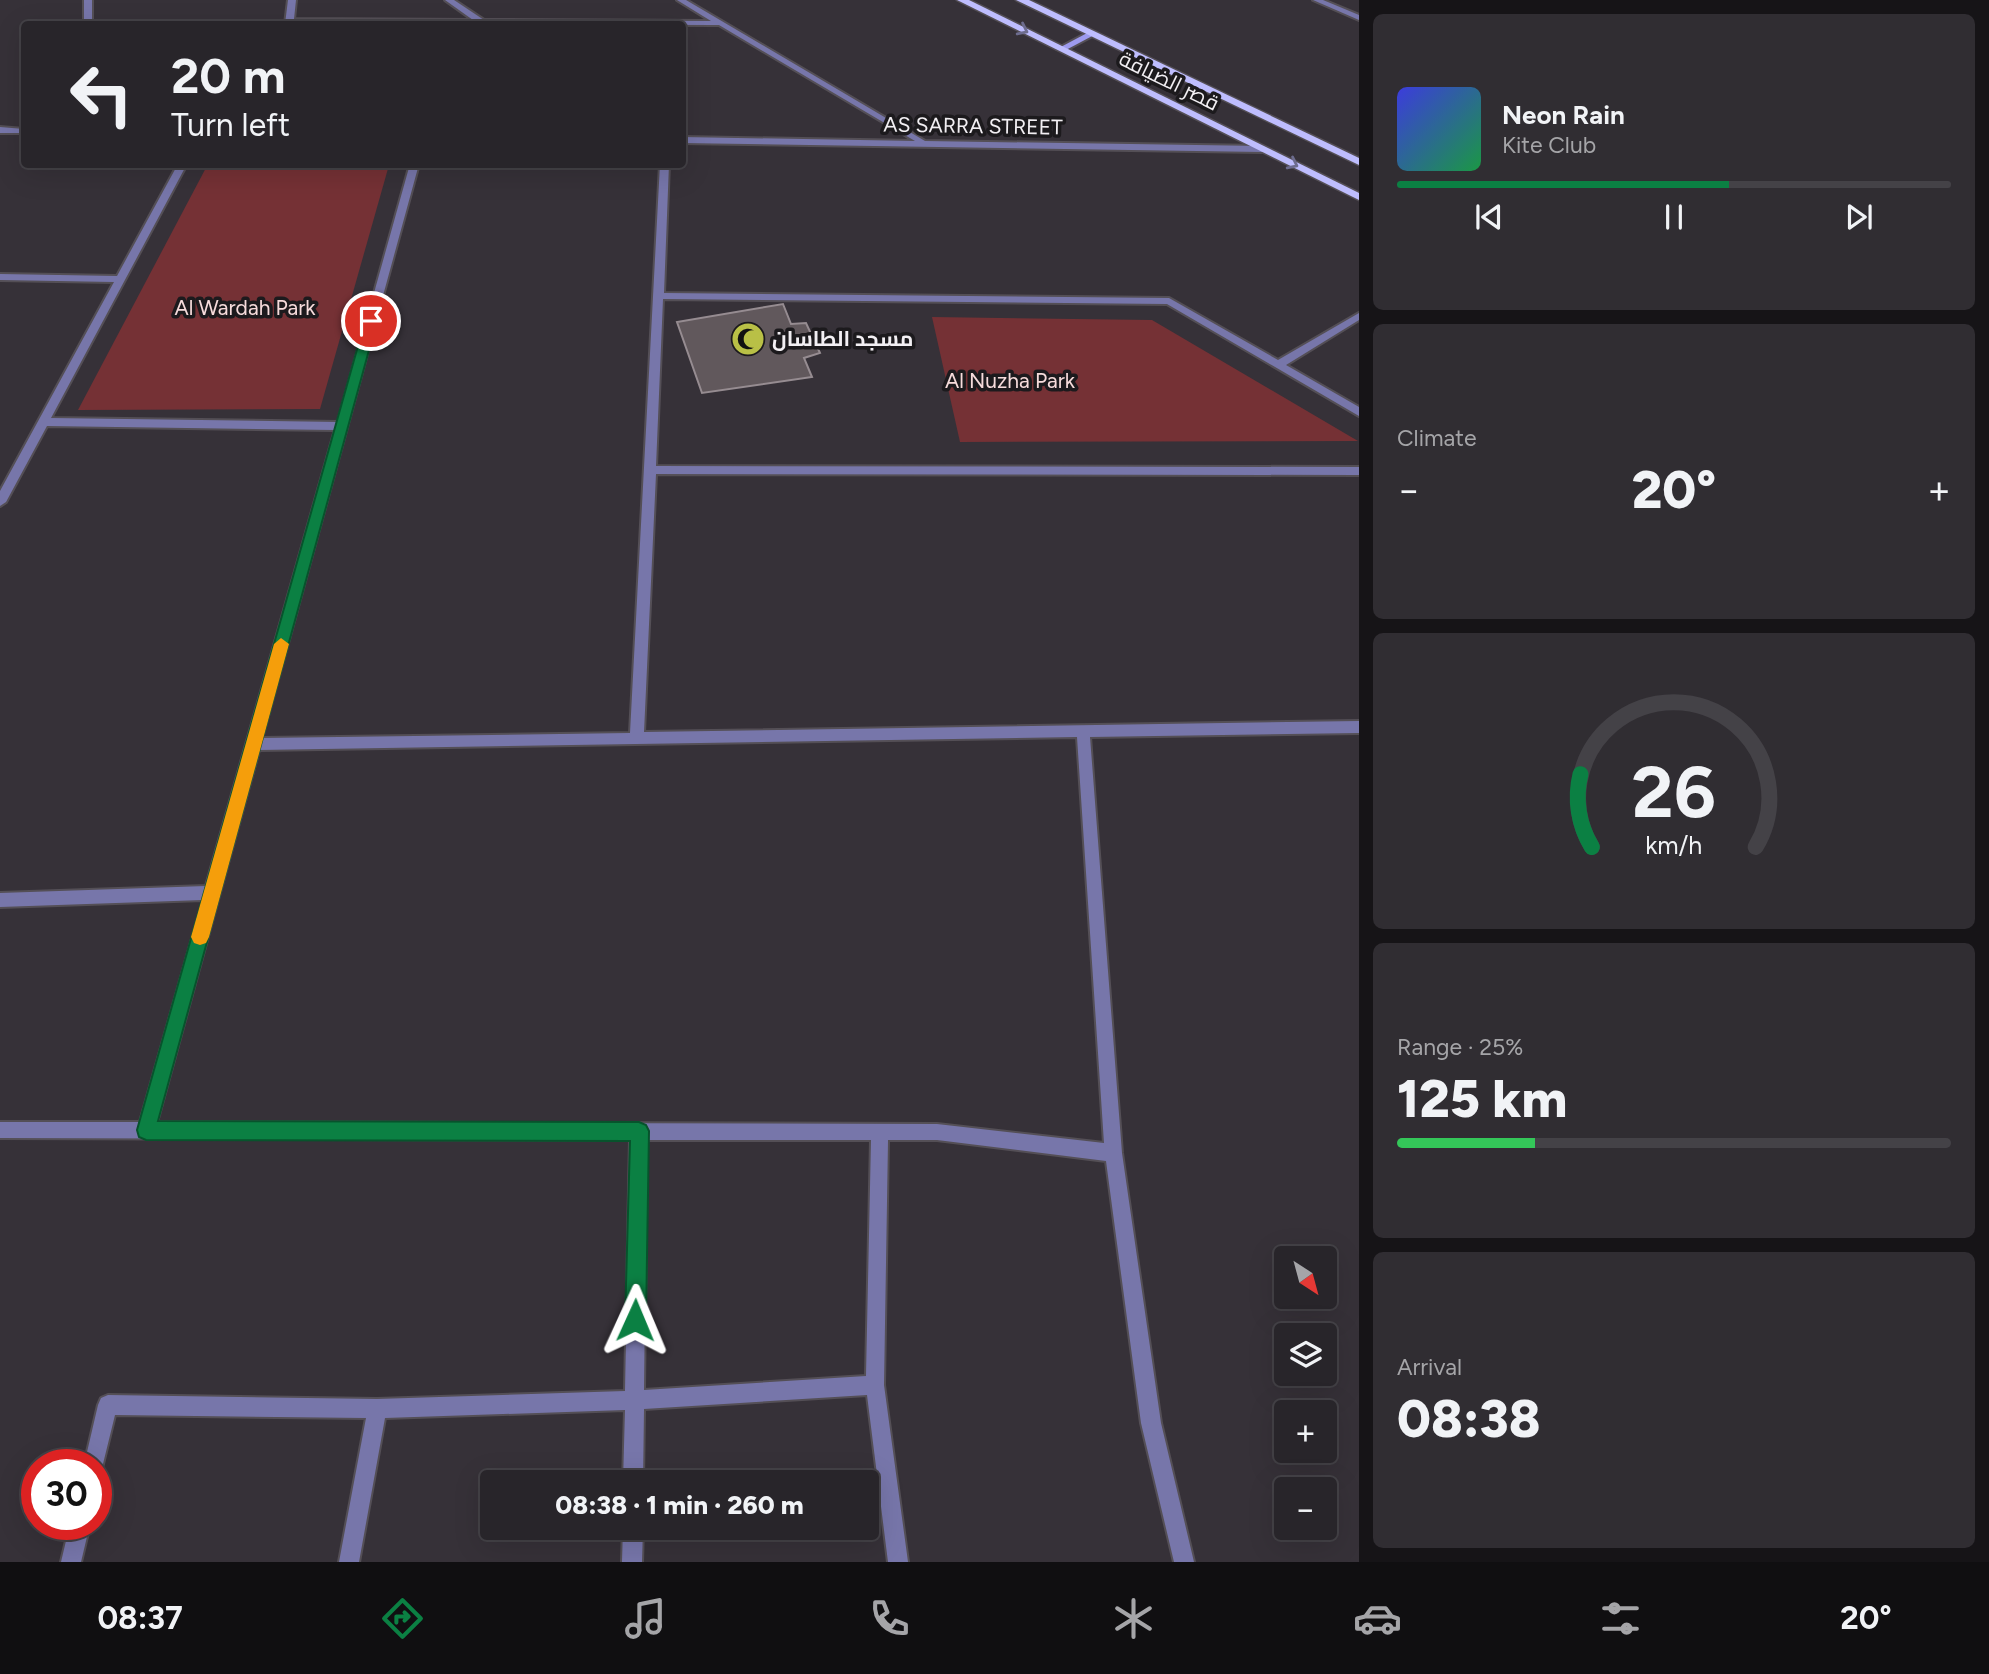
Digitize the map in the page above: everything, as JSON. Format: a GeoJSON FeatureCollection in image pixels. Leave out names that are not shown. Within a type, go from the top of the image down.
{"type":"FeatureCollection","features":[{"type":"Feature","properties":{"kind":"main road","name":"قصر الضيافة"},"geometry":{"type":"LineString","coordinates":[[962,0],[1359,197]]}},
{"type":"Feature","properties":{"kind":"main road","name":"قصر الضيافة"},"geometry":{"type":"LineString","coordinates":[[1021,0],[1359,162]]}},
{"type":"Feature","properties":{"kind":"main road"},"geometry":{"type":"LineString","coordinates":[[1061,49],[1092,34]]}},
{"type":"Feature","properties":{"kind":"street"},"geometry":{"type":"LineString","coordinates":[[88,0],[88,21]]}},
{"type":"Feature","properties":{"kind":"street"},"geometry":{"type":"LineString","coordinates":[[290,21],[292,0]]}},
{"type":"Feature","properties":{"kind":"street"},"geometry":{"type":"LineString","coordinates":[[449,0],[481,21]]}},
{"type":"Feature","properties":{"kind":"street"},"geometry":{"type":"LineString","coordinates":[[681,0],[922,142]]}},
{"type":"Feature","properties":{"kind":"street"},"geometry":{"type":"LineString","coordinates":[[1317,0],[1359,18]]}},
{"type":"Feature","properties":{"kind":"street"},"geometry":{"type":"LineString","coordinates":[[686,23],[719,23]]}},
{"type":"Feature","properties":{"kind":"street"},"geometry":{"type":"LineString","coordinates":[[0,130],[21,131]]}},
{"type":"Feature","properties":{"kind":"street","name":"AS SARRA STREET"},"geometry":{"type":"LineString","coordinates":[[686,140],[1262,149]]}},
{"type":"Feature","properties":{"kind":"street"},"geometry":{"type":"LineString","coordinates":[[0,502],[181,168]]}},
{"type":"Feature","properties":{"kind":"street"},"geometry":{"type":"LineString","coordinates":[[146,1130],[414,168]]}},
{"type":"Feature","properties":{"kind":"street"},"geometry":{"type":"LineString","coordinates":[[637,737],[665,168]]}},
{"type":"Feature","properties":{"kind":"street"},"geometry":{"type":"LineString","coordinates":[[0,278],[121,279]]}},
{"type":"Feature","properties":{"kind":"street"},"geometry":{"type":"LineString","coordinates":[[659,296],[1169,300],[1359,412]]}},
{"type":"Feature","properties":{"kind":"street"},"geometry":{"type":"LineString","coordinates":[[1278,365],[1359,316]]}},
{"type":"Feature","properties":{"kind":"street"},"geometry":{"type":"LineString","coordinates":[[43,422],[342,426]]}},
{"type":"Feature","properties":{"kind":"street"},"geometry":{"type":"LineString","coordinates":[[650,470],[1359,471]]}},
{"type":"Feature","properties":{"kind":"street"},"geometry":{"type":"LineString","coordinates":[[0,474],[15,473]]}},
{"type":"Feature","properties":{"kind":"street"},"geometry":{"type":"LineString","coordinates":[[253,744],[1359,727]]}},
{"type":"Feature","properties":{"kind":"street"},"geometry":{"type":"LineString","coordinates":[[1083,730],[1113,1153],[1151,1423],[1184,1562]]}},
{"type":"Feature","properties":{"kind":"street"},"geometry":{"type":"LineString","coordinates":[[0,900],[212,893]]}},
{"type":"Feature","properties":{"kind":"street"},"geometry":{"type":"LineString","coordinates":[[0,1130],[937,1132],[1113,1153]]}},
{"type":"Feature","properties":{"kind":"street"},"geometry":{"type":"LineString","coordinates":[[633,1470],[639,1131]]}},
{"type":"Feature","properties":{"kind":"street"},"geometry":{"type":"LineString","coordinates":[[880,1132],[875,1385],[898,1562]]}},
{"type":"Feature","properties":{"kind":"street"},"geometry":{"type":"LineString","coordinates":[[98,1449],[108,1405],[377,1409],[634,1400],[875,1385]]}},
{"type":"Feature","properties":{"kind":"street"},"geometry":{"type":"LineString","coordinates":[[349,1562],[377,1409]]}},
{"type":"Feature","properties":{"kind":"street"},"geometry":{"type":"LineString","coordinates":[[71,1562],[76,1540]]}},
{"type":"Feature","properties":{"kind":"street"},"geometry":{"type":"LineString","coordinates":[[632,1562],[633,1540]]}},
{"type":"Feature","properties":{"kind":"green space","name":"Al Wardah Park"},"geometry":{"type":"Polygon","coordinates":[[[206,168],[388,168],[320,409],[78,410],[206,168]]]}},
{"type":"Feature","properties":{"kind":"green space","name":"Al Nuzha Park"},"geometry":{"type":"Polygon","coordinates":[[[932,317],[1152,320],[1358,441],[960,442],[932,317]]]}},
{"type":"Feature","properties":{"kind":"building","name":"مسجد الطاسان"},"geometry":{"type":"Polygon","coordinates":[[[783,304],[791,324],[806,323],[820,353],[804,358],[812,377],[702,393],[677,322],[783,304]]]}},
{"type":"Feature","properties":{"kind":"slow traffic"},"geometry":{"type":"LineString","coordinates":[[200,937],[281,644]]}},
{"type":"Feature","properties":{"kind":"place","name":"مسجد الطاسان"},"geometry":{"type":"Point","coordinates":[748,339]}},
{"type":"Feature","properties":{"kind":"route"},"geometry":{"type":"LineString","coordinates":[[371,321],[146,1130],[639,1131],[635,1320]]}}]}
